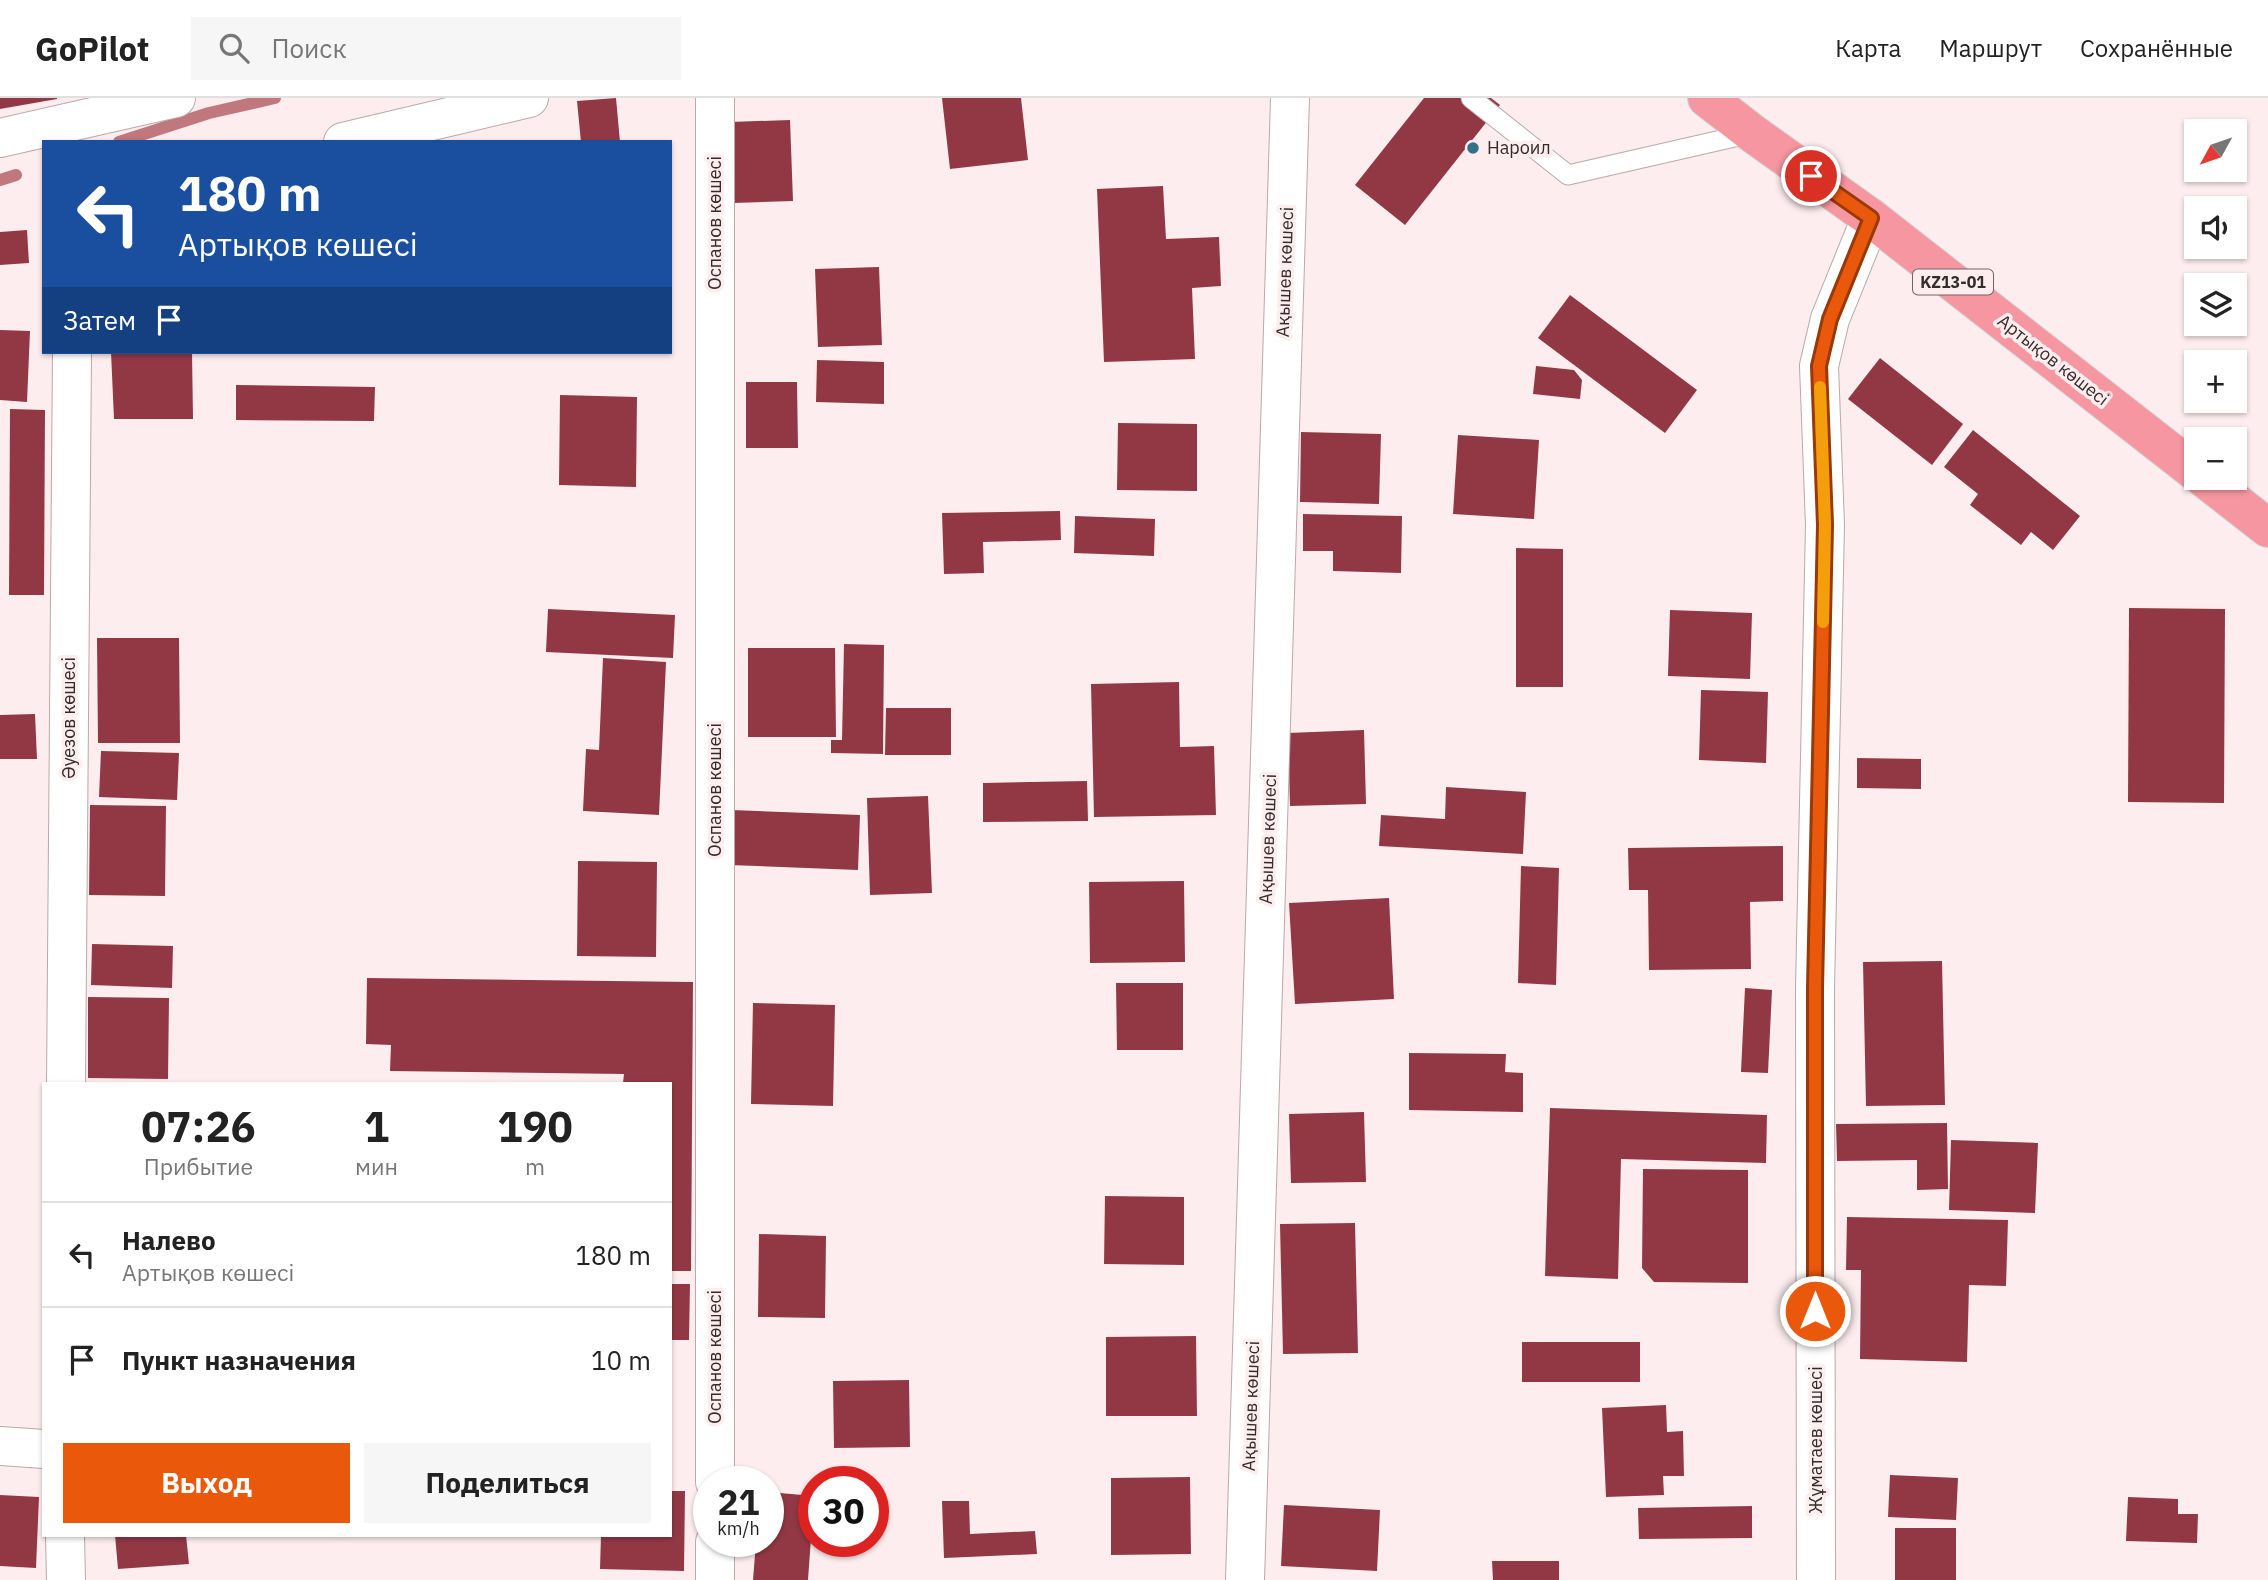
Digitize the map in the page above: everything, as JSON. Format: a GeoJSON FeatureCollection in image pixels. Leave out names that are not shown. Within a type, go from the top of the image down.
{"type":"FeatureCollection","features":[{"type":"Feature","properties":{"kind":"highway","name":"Артықов көшесі"},"geometry":{"type":"LineString","coordinates":[[1707,98],[1871,218],[2184,463]]}},
{"type":"Feature","properties":{"kind":"highway"},"geometry":{"type":"LineString","coordinates":[[2219,490],[2268,528]]}},
{"type":"Feature","properties":{"kind":"street"},"geometry":{"type":"LineString","coordinates":[[23,143],[176,98]]}},
{"type":"Feature","properties":{"kind":"street"},"geometry":{"type":"LineString","coordinates":[[350,140],[529,98]]}},
{"type":"Feature","properties":{"kind":"street","name":"Оспанов көшесі"},"geometry":{"type":"LineString","coordinates":[[715,98],[715,1466]]}},
{"type":"Feature","properties":{"kind":"street","name":"Ақышев көшесі"},"geometry":{"type":"LineString","coordinates":[[1245,1580],[1290,98]]}},
{"type":"Feature","properties":{"kind":"street","name":"Жұматаев көшесі"},"geometry":{"type":"LineString","coordinates":[[1816,1580],[1815,988],[1825,525],[1819,366],[1830,319],[1871,218]]}},
{"type":"Feature","properties":{"kind":"street","name":"Әуезов көшесі"},"geometry":{"type":"LineString","coordinates":[[66,1082],[72,354]]}},
{"type":"Feature","properties":{"kind":"street"},"geometry":{"type":"LineString","coordinates":[[0,1446],[42,1449]]}},
{"type":"Feature","properties":{"kind":"street"},"geometry":{"type":"LineString","coordinates":[[65,1537],[66,1580]]}},
{"type":"Feature","properties":{"kind":"street"},"geometry":{"type":"LineString","coordinates":[[715,1557],[715,1580]]}},
{"type":"Feature","properties":{"kind":"lane"},"geometry":{"type":"LineString","coordinates":[[1471,98],[1568,175],[1752,133]]}},
{"type":"Feature","properties":{"kind":"building"},"geometry":{"type":"Polygon","coordinates":[[[0,98],[57,98],[57,99],[0,109],[0,98]]]}},
{"type":"Feature","properties":{"kind":"building"},"geometry":{"type":"Polygon","coordinates":[[[616,98],[620,140],[581,140],[577,101],[616,98]]]}},
{"type":"Feature","properties":{"kind":"building"},"geometry":{"type":"Polygon","coordinates":[[[942,98],[1021,98],[1028,160],[950,169],[942,98]]]}},
{"type":"Feature","properties":{"kind":"building"},"geometry":{"type":"Polygon","coordinates":[[[1424,98],[1491,98],[1500,105],[1405,225],[1355,185],[1424,98]]]}},
{"type":"Feature","properties":{"kind":"building"},"geometry":{"type":"Polygon","coordinates":[[[790,120],[793,201],[733,203],[730,122],[790,120]]]}},
{"type":"Feature","properties":{"kind":"building"},"geometry":{"type":"Polygon","coordinates":[[[1163,186],[1166,239],[1219,237],[1221,286],[1192,288],[1195,359],[1104,362],[1097,189],[1163,186]]]}},
{"type":"Feature","properties":{"kind":"building"},"geometry":{"type":"Polygon","coordinates":[[[27,230],[29,263],[0,265],[0,232],[27,230]]]}},
{"type":"Feature","properties":{"kind":"building"},"geometry":{"type":"Polygon","coordinates":[[[879,267],[882,345],[818,347],[815,269],[879,267]]]}},
{"type":"Feature","properties":{"kind":"building"},"geometry":{"type":"Polygon","coordinates":[[[1570,295],[1697,390],[1665,433],[1538,338],[1570,295]]]}},
{"type":"Feature","properties":{"kind":"building"},"geometry":{"type":"Polygon","coordinates":[[[0,330],[30,331],[27,402],[0,400],[0,330]]]}},
{"type":"Feature","properties":{"kind":"building"},"geometry":{"type":"Polygon","coordinates":[[[111,354],[192,354],[193,419],[114,419],[111,354]]]}},
{"type":"Feature","properties":{"kind":"building"},"geometry":{"type":"Polygon","coordinates":[[[1880,358],[1963,424],[1932,465],[1848,399],[1880,358]]]}},
{"type":"Feature","properties":{"kind":"building"},"geometry":{"type":"Polygon","coordinates":[[[817,360],[884,362],[884,404],[816,402],[817,360]]]}},
{"type":"Feature","properties":{"kind":"building"},"geometry":{"type":"Polygon","coordinates":[[[1536,366],[1574,370],[1582,380],[1580,399],[1533,394],[1536,366]]]}},
{"type":"Feature","properties":{"kind":"building"},"geometry":{"type":"Polygon","coordinates":[[[746,382],[797,382],[798,448],[746,448],[746,382]]]}},
{"type":"Feature","properties":{"kind":"building"},"geometry":{"type":"Polygon","coordinates":[[[236,385],[375,387],[374,421],[236,420],[236,385]]]}},
{"type":"Feature","properties":{"kind":"building"},"geometry":{"type":"Polygon","coordinates":[[[560,395],[637,397],[636,487],[559,485],[560,395]]]}},
{"type":"Feature","properties":{"kind":"building"},"geometry":{"type":"Polygon","coordinates":[[[10,409],[45,410],[44,595],[9,595],[10,409]]]}},
{"type":"Feature","properties":{"kind":"building"},"geometry":{"type":"Polygon","coordinates":[[[1118,423],[1197,424],[1197,491],[1117,490],[1118,423]]]}},
{"type":"Feature","properties":{"kind":"building"},"geometry":{"type":"Polygon","coordinates":[[[1973,430],[2080,516],[2053,550],[2031,532],[2021,545],[1970,505],[1978,494],[1944,467],[1973,430]]]}},
{"type":"Feature","properties":{"kind":"building"},"geometry":{"type":"Polygon","coordinates":[[[1301,432],[1381,434],[1379,504],[1300,502],[1301,432]]]}},
{"type":"Feature","properties":{"kind":"building"},"geometry":{"type":"Polygon","coordinates":[[[1458,435],[1539,440],[1534,519],[1453,514],[1458,435]]]}},
{"type":"Feature","properties":{"kind":"building"},"geometry":{"type":"Polygon","coordinates":[[[1060,511],[1061,540],[983,542],[984,573],[944,574],[942,513],[1060,511]]]}},
{"type":"Feature","properties":{"kind":"building"},"geometry":{"type":"Polygon","coordinates":[[[1303,514],[1402,516],[1401,573],[1333,571],[1333,551],[1303,551],[1303,514]]]}},
{"type":"Feature","properties":{"kind":"building"},"geometry":{"type":"Polygon","coordinates":[[[1075,516],[1155,519],[1154,556],[1074,553],[1075,516]]]}},
{"type":"Feature","properties":{"kind":"building"},"geometry":{"type":"Polygon","coordinates":[[[1516,548],[1563,549],[1563,687],[1516,687],[1516,548]]]}},
{"type":"Feature","properties":{"kind":"building"},"geometry":{"type":"Polygon","coordinates":[[[2129,608],[2225,609],[2224,803],[2128,802],[2129,608]]]}},
{"type":"Feature","properties":{"kind":"building"},"geometry":{"type":"Polygon","coordinates":[[[548,609],[675,615],[673,658],[546,652],[548,609]]]}},
{"type":"Feature","properties":{"kind":"building"},"geometry":{"type":"Polygon","coordinates":[[[1670,610],[1752,613],[1750,679],[1668,676],[1670,610]]]}},
{"type":"Feature","properties":{"kind":"building"},"geometry":{"type":"Polygon","coordinates":[[[97,638],[179,638],[180,743],[98,743],[97,638]]]}},
{"type":"Feature","properties":{"kind":"building"},"geometry":{"type":"Polygon","coordinates":[[[844,644],[884,645],[883,754],[831,753],[831,740],[842,740],[844,644]]]}},
{"type":"Feature","properties":{"kind":"building"},"geometry":{"type":"Polygon","coordinates":[[[748,648],[835,648],[836,737],[748,737],[748,648]]]}},
{"type":"Feature","properties":{"kind":"building"},"geometry":{"type":"Polygon","coordinates":[[[603,658],[666,662],[659,815],[583,811],[586,749],[599,750],[603,658]]]}},
{"type":"Feature","properties":{"kind":"building"},"geometry":{"type":"Polygon","coordinates":[[[1179,682],[1180,747],[1214,746],[1216,815],[1094,817],[1091,684],[1179,682]]]}},
{"type":"Feature","properties":{"kind":"building"},"geometry":{"type":"Polygon","coordinates":[[[1701,690],[1768,692],[1766,763],[1699,760],[1701,690]]]}},
{"type":"Feature","properties":{"kind":"building"},"geometry":{"type":"Polygon","coordinates":[[[886,708],[951,708],[951,755],[885,755],[886,708]]]}},
{"type":"Feature","properties":{"kind":"building"},"geometry":{"type":"Polygon","coordinates":[[[35,714],[37,759],[0,759],[0,715],[35,714]]]}},
{"type":"Feature","properties":{"kind":"building"},"geometry":{"type":"Polygon","coordinates":[[[1364,730],[1366,804],[1290,806],[1288,733],[1364,730]]]}},
{"type":"Feature","properties":{"kind":"building"},"geometry":{"type":"Polygon","coordinates":[[[101,751],[179,753],[177,800],[99,797],[101,751]]]}},
{"type":"Feature","properties":{"kind":"building"},"geometry":{"type":"Polygon","coordinates":[[[1857,758],[1921,759],[1921,789],[1857,788],[1857,758]]]}},
{"type":"Feature","properties":{"kind":"building"},"geometry":{"type":"Polygon","coordinates":[[[1087,781],[1088,821],[983,822],[983,783],[1087,781]]]}},
{"type":"Feature","properties":{"kind":"building"},"geometry":{"type":"Polygon","coordinates":[[[1446,787],[1526,792],[1523,854],[1379,846],[1381,815],[1445,819],[1446,787]]]}},
{"type":"Feature","properties":{"kind":"building"},"geometry":{"type":"Polygon","coordinates":[[[928,796],[932,893],[870,895],[867,798],[928,796]]]}},
{"type":"Feature","properties":{"kind":"building"},"geometry":{"type":"Polygon","coordinates":[[[90,805],[166,806],[165,896],[89,895],[90,805]]]}},
{"type":"Feature","properties":{"kind":"building"},"geometry":{"type":"Polygon","coordinates":[[[731,810],[860,815],[858,870],[729,865],[731,810]]]}},
{"type":"Feature","properties":{"kind":"building"},"geometry":{"type":"Polygon","coordinates":[[[1783,846],[1783,901],[1750,902],[1751,969],[1649,970],[1648,890],[1629,890],[1628,848],[1783,846]]]}},
{"type":"Feature","properties":{"kind":"building"},"geometry":{"type":"Polygon","coordinates":[[[578,861],[657,862],[656,957],[577,956],[578,861]]]}},
{"type":"Feature","properties":{"kind":"building"},"geometry":{"type":"Polygon","coordinates":[[[1521,866],[1559,868],[1556,985],[1518,983],[1521,866]]]}},
{"type":"Feature","properties":{"kind":"building"},"geometry":{"type":"Polygon","coordinates":[[[1184,881],[1185,962],[1090,963],[1089,882],[1184,881]]]}},
{"type":"Feature","properties":{"kind":"building"},"geometry":{"type":"Polygon","coordinates":[[[1389,898],[1394,999],[1295,1004],[1289,903],[1389,898]]]}},
{"type":"Feature","properties":{"kind":"building"},"geometry":{"type":"Polygon","coordinates":[[[92,944],[173,946],[172,988],[91,985],[92,944]]]}},
{"type":"Feature","properties":{"kind":"building"},"geometry":{"type":"Polygon","coordinates":[[[1942,961],[1945,1105],[1866,1106],[1863,962],[1942,961]]]}},
{"type":"Feature","properties":{"kind":"building"},"geometry":{"type":"Polygon","coordinates":[[[367,978],[693,982],[691,1271],[672,1271],[672,1082],[623,1082],[624,1074],[390,1071],[391,1045],[366,1044],[367,978]]]}},
{"type":"Feature","properties":{"kind":"building"},"geometry":{"type":"Polygon","coordinates":[[[1116,983],[1183,983],[1183,1050],[1117,1050],[1116,983]]]}},
{"type":"Feature","properties":{"kind":"building"},"geometry":{"type":"Polygon","coordinates":[[[1745,988],[1772,990],[1768,1073],[1741,1072],[1745,988]]]}},
{"type":"Feature","properties":{"kind":"building"},"geometry":{"type":"Polygon","coordinates":[[[88,997],[169,998],[168,1079],[88,1078],[88,997]]]}},
{"type":"Feature","properties":{"kind":"building"},"geometry":{"type":"Polygon","coordinates":[[[753,1003],[835,1005],[833,1106],[751,1104],[753,1003]]]}},
{"type":"Feature","properties":{"kind":"building"},"geometry":{"type":"Polygon","coordinates":[[[1409,1053],[1506,1054],[1505,1072],[1523,1073],[1523,1112],[1409,1110],[1409,1053]]]}},
{"type":"Feature","properties":{"kind":"building"},"geometry":{"type":"Polygon","coordinates":[[[1550,1108],[1767,1115],[1766,1163],[1621,1159],[1618,1279],[1545,1276],[1550,1108]]]}},
{"type":"Feature","properties":{"kind":"building"},"geometry":{"type":"Polygon","coordinates":[[[1364,1112],[1366,1182],[1291,1183],[1289,1114],[1364,1112]]]}},
{"type":"Feature","properties":{"kind":"building"},"geometry":{"type":"Polygon","coordinates":[[[1947,1123],[1948,1189],[1917,1190],[1917,1160],[1837,1161],[1836,1124],[1947,1123]]]}},
{"type":"Feature","properties":{"kind":"building"},"geometry":{"type":"Polygon","coordinates":[[[1951,1140],[2038,1143],[2035,1213],[1949,1210],[1951,1140]]]}},
{"type":"Feature","properties":{"kind":"building"},"geometry":{"type":"Polygon","coordinates":[[[1643,1169],[1748,1170],[1748,1283],[1654,1282],[1642,1268],[1643,1169]]]}},
{"type":"Feature","properties":{"kind":"building"},"geometry":{"type":"Polygon","coordinates":[[[1105,1196],[1184,1197],[1184,1265],[1104,1264],[1105,1196]]]}},
{"type":"Feature","properties":{"kind":"building"},"geometry":{"type":"Polygon","coordinates":[[[1847,1217],[2008,1220],[2006,1286],[1969,1285],[1967,1362],[1860,1359],[1861,1270],[1846,1270],[1847,1217]]]}},
{"type":"Feature","properties":{"kind":"building"},"geometry":{"type":"Polygon","coordinates":[[[1355,1223],[1358,1353],[1283,1354],[1280,1224],[1355,1223]]]}},
{"type":"Feature","properties":{"kind":"building"},"geometry":{"type":"Polygon","coordinates":[[[759,1234],[826,1236],[825,1318],[758,1317],[759,1234]]]}},
{"type":"Feature","properties":{"kind":"building"},"geometry":{"type":"Polygon","coordinates":[[[672,1284],[690,1284],[689,1340],[672,1340],[672,1284]]]}},
{"type":"Feature","properties":{"kind":"building"},"geometry":{"type":"Polygon","coordinates":[[[1196,1336],[1197,1416],[1106,1416],[1106,1337],[1196,1336]]]}},
{"type":"Feature","properties":{"kind":"building"},"geometry":{"type":"Polygon","coordinates":[[[1522,1342],[1640,1342],[1640,1382],[1522,1382],[1522,1342]]]}},
{"type":"Feature","properties":{"kind":"building"},"geometry":{"type":"Polygon","coordinates":[[[909,1380],[910,1447],[834,1448],[833,1381],[909,1380]]]}},
{"type":"Feature","properties":{"kind":"building"},"geometry":{"type":"Polygon","coordinates":[[[1666,1405],[1667,1432],[1683,1431],[1684,1476],[1663,1476],[1664,1495],[1606,1497],[1602,1408],[1666,1405]]]}},
{"type":"Feature","properties":{"kind":"building"},"geometry":{"type":"Polygon","coordinates":[[[1890,1475],[1958,1478],[1956,1520],[1888,1517],[1890,1475]]]}},
{"type":"Feature","properties":{"kind":"building"},"geometry":{"type":"Polygon","coordinates":[[[1190,1477],[1191,1554],[1111,1555],[1111,1478],[1190,1477]]]}},
{"type":"Feature","properties":{"kind":"building"},"geometry":{"type":"Polygon","coordinates":[[[672,1491],[685,1491],[684,1571],[600,1569],[601,1537],[672,1537],[672,1491]]]}},
{"type":"Feature","properties":{"kind":"building"},"geometry":{"type":"Polygon","coordinates":[[[784,1493],[798,1495],[798,1557],[810,1557],[808,1580],[753,1580],[755,1557],[784,1557],[784,1493]]]}},
{"type":"Feature","properties":{"kind":"building"},"geometry":{"type":"Polygon","coordinates":[[[0,1495],[39,1497],[36,1568],[0,1566],[0,1495]]]}},
{"type":"Feature","properties":{"kind":"building"},"geometry":{"type":"Polygon","coordinates":[[[2128,1497],[2178,1499],[2178,1514],[2198,1514],[2197,1543],[2126,1541],[2128,1497]]]}},
{"type":"Feature","properties":{"kind":"building"},"geometry":{"type":"Polygon","coordinates":[[[942,1501],[969,1501],[970,1534],[1035,1531],[1037,1554],[944,1558],[942,1501]]]}},
{"type":"Feature","properties":{"kind":"building"},"geometry":{"type":"Polygon","coordinates":[[[1284,1505],[1380,1510],[1377,1571],[1281,1566],[1284,1505]]]}},
{"type":"Feature","properties":{"kind":"building"},"geometry":{"type":"Polygon","coordinates":[[[1752,1506],[1752,1538],[1639,1539],[1638,1508],[1752,1506]]]}},
{"type":"Feature","properties":{"kind":"building"},"geometry":{"type":"Polygon","coordinates":[[[1895,1528],[1956,1528],[1956,1580],[1895,1580],[1895,1528]]]}},
{"type":"Feature","properties":{"kind":"building"},"geometry":{"type":"Polygon","coordinates":[[[115,1537],[186,1537],[189,1564],[118,1569],[115,1537]]]}},
{"type":"Feature","properties":{"kind":"building"},"geometry":{"type":"Polygon","coordinates":[[[1492,1561],[1559,1561],[1559,1580],[1493,1580],[1492,1561]]]}},
{"type":"Feature","properties":{"kind":"waterway"},"geometry":{"type":"LineString","coordinates":[[125,140],[209,113],[275,98]]}},
{"type":"Feature","properties":{"kind":"waterway"},"geometry":{"type":"LineString","coordinates":[[0,180],[16,175]]}},
{"type":"Feature","properties":{"kind":"slow traffic"},"geometry":{"type":"LineString","coordinates":[[1820,387],[1825,525],[1823,622]]}},
{"type":"Feature","properties":{"kind":"place","name":"Нароил"},"geometry":{"type":"Point","coordinates":[1473,148]}},
{"type":"Feature","properties":{"kind":"route"},"geometry":{"type":"LineString","coordinates":[[1811,176],[1871,218],[1830,319],[1819,366],[1825,525],[1815,988],[1815,1311]]}}]}
